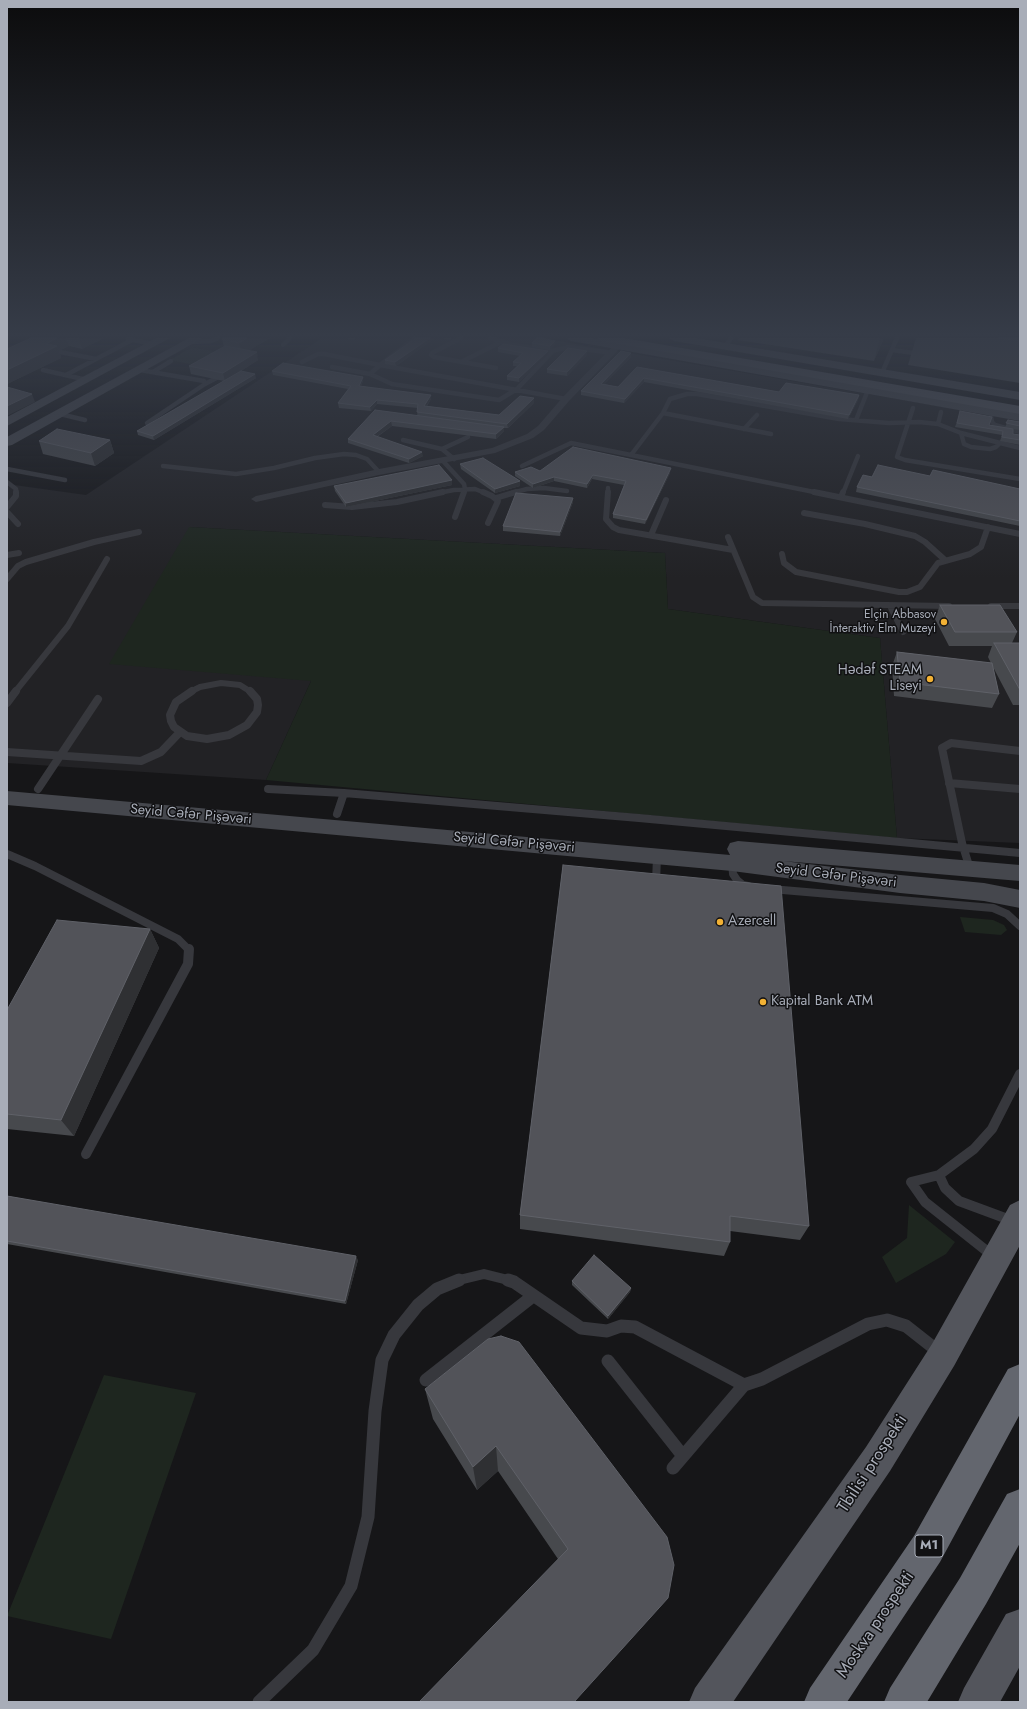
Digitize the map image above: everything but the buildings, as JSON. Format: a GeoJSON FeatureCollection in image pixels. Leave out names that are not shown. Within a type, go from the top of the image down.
{"type":"FeatureCollection","features":[{"type":"Feature","properties":{"kind":"highway","name":"Moskva prospekti"},"geometry":{"type":"LineString","coordinates":[[824,1702],[928,1549],[1020,1381]]}},
{"type":"Feature","properties":{"kind":"highway"},"geometry":{"type":"LineString","coordinates":[[904,1702],[973,1591],[1020,1507]]}},
{"type":"Feature","properties":{"kind":"main road"},"geometry":{"type":"LineString","coordinates":[[7,433],[35,418]]}},
{"type":"Feature","properties":{"kind":"main road"},"geometry":{"type":"LineString","coordinates":[[7,442],[53,418]]}},
{"type":"Feature","properties":{"kind":"main road","name":"Seyid Cəfər Pişəvəri"},"geometry":{"type":"LineString","coordinates":[[7,786],[337,814],[898,873],[1020,899]]}},
{"type":"Feature","properties":{"kind":"main road","name":"Seyid Cəfər Pişəvəri"},"geometry":{"type":"LineString","coordinates":[[7,798],[732,863],[898,873],[970,869],[1020,873]]}},
{"type":"Feature","properties":{"kind":"main road","name":"Tbilisi prospekti"},"geometry":{"type":"LineString","coordinates":[[709,1702],[878,1459],[943,1355],[997,1259],[1018,1218]]}},
{"type":"Feature","properties":{"kind":"main road"},"geometry":{"type":"LineString","coordinates":[[978,1702],[1020,1628]]}},
{"type":"Feature","properties":{"kind":"street"},"geometry":{"type":"LineString","coordinates":[[256,499],[379,472],[454,459],[495,450],[530,436],[541,428],[550,418]]}},
{"type":"Feature","properties":{"kind":"lane"},"geometry":{"type":"LineString","coordinates":[[76,418],[85,420]]}},
{"type":"Feature","properties":{"kind":"lane"},"geometry":{"type":"LineString","coordinates":[[147,423],[155,418]]}},
{"type":"Feature","properties":{"kind":"lane"},"geometry":{"type":"LineString","coordinates":[[631,455],[659,418]]}},
{"type":"Feature","properties":{"kind":"lane"},"geometry":{"type":"LineString","coordinates":[[687,418],[772,434]]}},
{"type":"Feature","properties":{"kind":"lane"},"geometry":{"type":"LineString","coordinates":[[744,429],[754,418]]}},
{"type":"Feature","properties":{"kind":"lane"},"geometry":{"type":"LineString","coordinates":[[832,418],[889,423],[909,422],[938,424],[961,433],[1020,448]]}},
{"type":"Feature","properties":{"kind":"lane"},"geometry":{"type":"LineString","coordinates":[[910,418],[897,454],[898,457],[905,460],[1020,479]]}},
{"type":"Feature","properties":{"kind":"lane"},"geometry":{"type":"LineString","coordinates":[[938,424],[940,418]]}},
{"type":"Feature","properties":{"kind":"lane"},"geometry":{"type":"LineString","coordinates":[[991,418],[992,422],[996,425],[1020,432]]}},
{"type":"Feature","properties":{"kind":"lane"},"geometry":{"type":"LineString","coordinates":[[961,433],[964,444],[971,447],[990,449],[996,448],[1000,443]]}},
{"type":"Feature","properties":{"kind":"lane"},"geometry":{"type":"LineString","coordinates":[[442,449],[468,437]]}},
{"type":"Feature","properties":{"kind":"lane"},"geometry":{"type":"LineString","coordinates":[[403,440],[442,449],[454,459]]}},
{"type":"Feature","properties":{"kind":"lane"},"geometry":{"type":"LineString","coordinates":[[522,466],[571,443],[579,444],[1020,534]]}},
{"type":"Feature","properties":{"kind":"lane"},"geometry":{"type":"LineString","coordinates":[[163,466],[236,474],[274,468],[315,458],[344,454],[356,455],[367,459],[379,472]]}},
{"type":"Feature","properties":{"kind":"lane"},"geometry":{"type":"LineString","coordinates":[[841,497],[858,456]]}},
{"type":"Feature","properties":{"kind":"lane"},"geometry":{"type":"LineString","coordinates":[[443,461],[462,480],[465,489],[455,517]]}},
{"type":"Feature","properties":{"kind":"lane"},"geometry":{"type":"LineString","coordinates":[[7,469],[65,480]]}},
{"type":"Feature","properties":{"kind":"lane"},"geometry":{"type":"LineString","coordinates":[[7,482],[16,489],[16,496],[7,507]]}},
{"type":"Feature","properties":{"kind":"lane"},"geometry":{"type":"LineString","coordinates":[[325,505],[345,508],[397,502],[465,489],[476,489],[496,498],[527,489],[544,488],[567,491]]}},
{"type":"Feature","properties":{"kind":"lane"},"geometry":{"type":"LineString","coordinates":[[608,488],[606,510],[608,522],[619,530],[733,550]]}},
{"type":"Feature","properties":{"kind":"lane"},"geometry":{"type":"LineString","coordinates":[[488,523],[498,501],[496,498]]}},
{"type":"Feature","properties":{"kind":"lane"},"geometry":{"type":"LineString","coordinates":[[651,535],[666,500]]}},
{"type":"Feature","properties":{"kind":"lane"},"geometry":{"type":"LineString","coordinates":[[7,512],[18,524]]}},
{"type":"Feature","properties":{"kind":"lane"},"geometry":{"type":"LineString","coordinates":[[804,513],[866,524],[915,536],[925,542],[945,560]]}},
{"type":"Feature","properties":{"kind":"lane"},"geometry":{"type":"LineString","coordinates":[[782,554],[784,563],[796,572],[899,592],[907,592],[920,587],[934,566],[945,560],[970,554],[981,548],[988,527]]}},
{"type":"Feature","properties":{"kind":"lane"},"geometry":{"type":"LineString","coordinates":[[7,579],[18,566],[26,562],[94,542],[139,532]]}},
{"type":"Feature","properties":{"kind":"lane"},"geometry":{"type":"LineString","coordinates":[[728,537],[753,597],[762,603],[959,606]]}},
{"type":"Feature","properties":{"kind":"lane"},"geometry":{"type":"LineString","coordinates":[[7,555],[19,553]]}},
{"type":"Feature","properties":{"kind":"lane"},"geometry":{"type":"LineString","coordinates":[[7,703],[68,626],[107,559]]}},
{"type":"Feature","properties":{"kind":"lane"},"geometry":{"type":"LineString","coordinates":[[890,606],[903,632]]}},
{"type":"Feature","properties":{"kind":"lane"},"geometry":{"type":"LineString","coordinates":[[982,606],[1020,606]]}},
{"type":"Feature","properties":{"kind":"lane"},"geometry":{"type":"LineString","coordinates":[[210,684],[231,684],[248,689],[257,699],[257,712],[253,719],[229,735],[202,738],[187,736],[180,732],[174,727],[171,721],[172,708],[176,702],[191,691],[210,684]]}},
{"type":"Feature","properties":{"kind":"lane"},"geometry":{"type":"LineString","coordinates":[[38,788],[98,699]]}},
{"type":"Feature","properties":{"kind":"lane"},"geometry":{"type":"LineString","coordinates":[[7,752],[141,761],[161,752],[180,732]]}},
{"type":"Feature","properties":{"kind":"lane"},"geometry":{"type":"LineString","coordinates":[[970,869],[963,848],[942,748],[951,743],[1020,751]]}},
{"type":"Feature","properties":{"kind":"lane"},"geometry":{"type":"LineString","coordinates":[[949,783],[1020,789]]}},
{"type":"Feature","properties":{"kind":"lane"},"geometry":{"type":"LineString","coordinates":[[268,789],[344,793],[1020,853]]}},
{"type":"Feature","properties":{"kind":"lane"},"geometry":{"type":"LineString","coordinates":[[337,814],[344,793]]}},
{"type":"Feature","properties":{"kind":"lane"},"geometry":{"type":"LineString","coordinates":[[7,854],[35,866],[178,939],[189,949],[188,964],[86,1154]]}},
{"type":"Feature","properties":{"kind":"lane"},"geometry":{"type":"LineString","coordinates":[[655,893],[657,856]]}},
{"type":"Feature","properties":{"kind":"lane"},"geometry":{"type":"LineString","coordinates":[[732,863],[734,874],[737,880],[743,885],[762,888],[993,908],[1007,914],[1020,926]]}},
{"type":"Feature","properties":{"kind":"lane"},"geometry":{"type":"LineString","coordinates":[[997,1259],[926,1202],[911,1182],[939,1175],[974,1149],[992,1129],[1020,1074]]}},
{"type":"Feature","properties":{"kind":"lane"},"geometry":{"type":"LineString","coordinates":[[939,1175],[946,1188],[959,1201],[1018,1218]]}},
{"type":"Feature","properties":{"kind":"lane"},"geometry":{"type":"LineString","coordinates":[[259,1702],[313,1650],[351,1586],[368,1517],[375,1411],[382,1360],[394,1335],[418,1305],[437,1288],[456,1281],[484,1274],[514,1282],[580,1328],[606,1331],[621,1326],[635,1327],[744,1385]]}},
{"type":"Feature","properties":{"kind":"lane"},"geometry":{"type":"LineString","coordinates":[[426,1380],[533,1296]]}},
{"type":"Feature","properties":{"kind":"lane"},"geometry":{"type":"LineString","coordinates":[[673,1468],[744,1385],[762,1379],[868,1324],[887,1320],[906,1326],[943,1355]]}},
{"type":"Feature","properties":{"kind":"lane"},"geometry":{"type":"LineString","coordinates":[[608,1361],[683,1456]]}},
{"type":"Feature","properties":{"kind":"shaded area"},"geometry":{"type":"Polygon","coordinates":[[[202,418],[1007,418],[1020,420],[1020,843],[897,838],[880,638],[668,609],[665,553],[189,527],[311,681],[266,780],[7,763],[7,484],[86,495],[202,418]]]}},
{"type":"Feature","properties":{"kind":"shaded area"},"geometry":{"type":"Polygon","coordinates":[[[189,527],[665,553],[668,609],[880,638],[897,838],[266,780],[311,681],[109,664],[189,527]]]}},
{"type":"Feature","properties":{"kind":"shaded area"},"geometry":{"type":"Polygon","coordinates":[[[960,917],[993,920],[1004,925],[1007,930],[1001,935],[965,932],[960,917]]]}},
{"type":"Feature","properties":{"kind":"shaded area"},"geometry":{"type":"Polygon","coordinates":[[[909,1205],[955,1242],[946,1254],[896,1283],[882,1257],[907,1238],[909,1205]]]}},
{"type":"Feature","properties":{"kind":"shaded area"},"geometry":{"type":"Polygon","coordinates":[[[104,1375],[196,1393],[111,1639],[7,1616],[104,1375]]]}},
{"type":"Feature","properties":{"kind":"place","name":"Elçin Abbasov İnteraktiv Elm Muzeyi"},"geometry":{"type":"Point","coordinates":[944,622]}},
{"type":"Feature","properties":{"kind":"place","name":"Hədəf STEAM Liseyi"},"geometry":{"type":"Point","coordinates":[930,679]}},
{"type":"Feature","properties":{"kind":"place","name":"Azercell"},"geometry":{"type":"Point","coordinates":[720,922]}},
{"type":"Feature","properties":{"kind":"place","name":"Kapital Bank ATM"},"geometry":{"type":"Point","coordinates":[763,1002]}}]}
